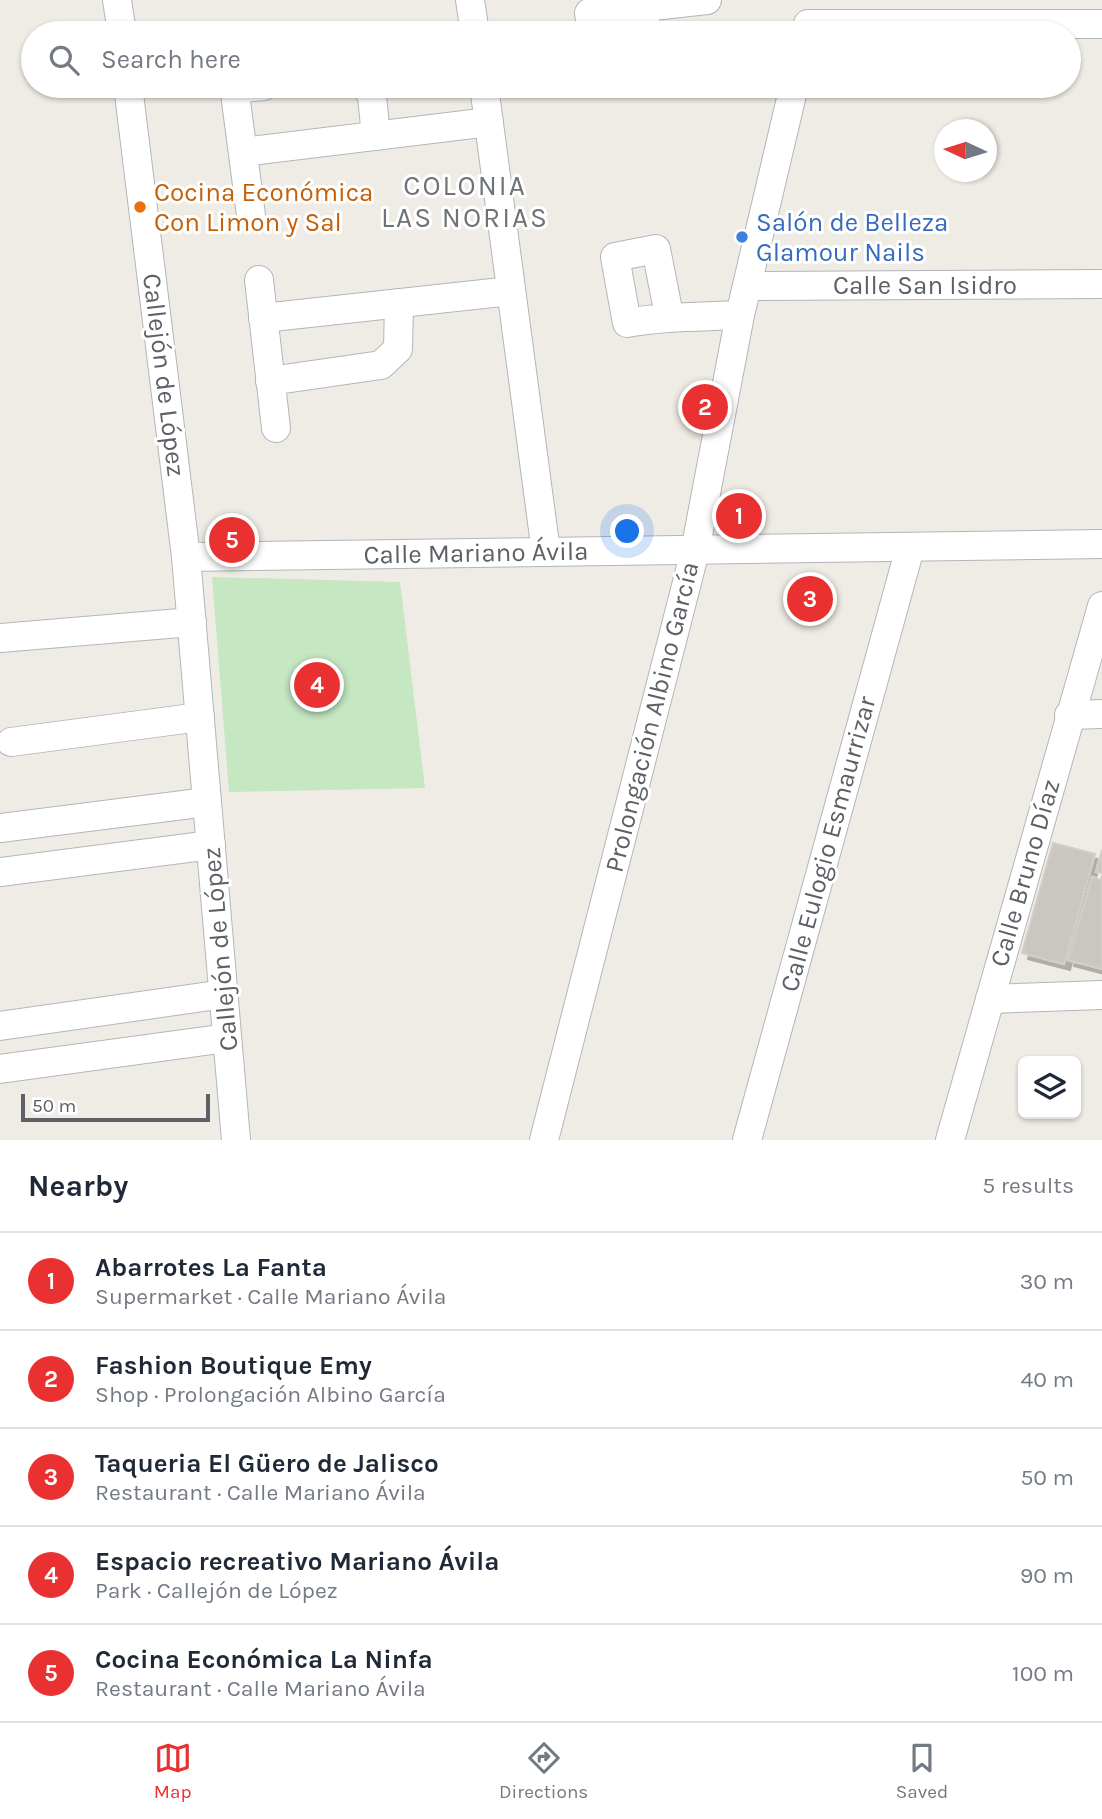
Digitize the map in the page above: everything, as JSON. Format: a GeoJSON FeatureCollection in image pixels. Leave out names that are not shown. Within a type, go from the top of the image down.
{"type":"FeatureCollection","features":[{"type":"Feature","properties":{"kind":"street"},"geometry":{"type":"LineString","coordinates":[[117,0],[120,21]]}},
{"type":"Feature","properties":{"kind":"street"},"geometry":{"type":"LineString","coordinates":[[470,0],[473,21]]}},
{"type":"Feature","properties":{"kind":"street"},"geometry":{"type":"LineString","coordinates":[[590,21],[589,13],[707,0]]}},
{"type":"Feature","properties":{"kind":"street"},"geometry":{"type":"LineString","coordinates":[[643,5],[645,21]]}},
{"type":"Feature","properties":{"kind":"street"},"geometry":{"type":"LineString","coordinates":[[808,19],[926,21]]}},
{"type":"Feature","properties":{"kind":"street"},"geometry":{"type":"LineString","coordinates":[[1081,24],[1102,24]]}},
{"type":"Feature","properties":{"kind":"street","name":"Callejón de López"},"geometry":{"type":"LineString","coordinates":[[129,98],[186,557],[236,1140]]}},
{"type":"Feature","properties":{"kind":"street"},"geometry":{"type":"LineString","coordinates":[[236,98],[251,215]]}},
{"type":"Feature","properties":{"kind":"street"},"geometry":{"type":"LineString","coordinates":[[372,98],[376,136]]}},
{"type":"Feature","properties":{"kind":"street"},"geometry":{"type":"LineString","coordinates":[[486,98],[546,552]]}},
{"type":"Feature","properties":{"kind":"street","name":"Prolongación Albino García"},"geometry":{"type":"LineString","coordinates":[[544,1140],[695,551],[740,315],[790,98]]}},
{"type":"Feature","properties":{"kind":"street"},"geometry":{"type":"LineString","coordinates":[[243,152],[489,122]]}},
{"type":"Feature","properties":{"kind":"street"},"geometry":{"type":"LineString","coordinates":[[259,280],[276,428]]}},
{"type":"Feature","properties":{"kind":"street","name":"Calle San Isidro"},"geometry":{"type":"LineString","coordinates":[[747,286],[1102,284]]}},
{"type":"Feature","properties":{"kind":"street"},"geometry":{"type":"LineString","coordinates":[[263,318],[511,291]]}},
{"type":"Feature","properties":{"kind":"street"},"geometry":{"type":"LineString","coordinates":[[270,381],[381,365],[398,349],[399,303]]}},
{"type":"Feature","properties":{"kind":"street"},"geometry":{"type":"LineString","coordinates":[[669,315],[685,318],[740,315]]}},
{"type":"Feature","properties":{"kind":"street","name":"Calle Mariano Ávila"},"geometry":{"type":"LineString","coordinates":[[186,557],[1102,544]]}},
{"type":"Feature","properties":{"kind":"street","name":"Calle Eulogio Esmaurrizar"},"geometry":{"type":"LineString","coordinates":[[747,1140],[909,548]]}},
{"type":"Feature","properties":{"kind":"street","name":"Calle Bruno Díaz"},"geometry":{"type":"LineString","coordinates":[[950,1140],[1102,606]]}},
{"type":"Feature","properties":{"kind":"street"},"geometry":{"type":"LineString","coordinates":[[0,638],[192,622]]}},
{"type":"Feature","properties":{"kind":"street"},"geometry":{"type":"LineString","coordinates":[[1069,715],[1102,714]]}},
{"type":"Feature","properties":{"kind":"street"},"geometry":{"type":"LineString","coordinates":[[11,743],[200,717]]}},
{"type":"Feature","properties":{"kind":"street"},"geometry":{"type":"LineString","coordinates":[[0,828],[207,802]]}},
{"type":"Feature","properties":{"kind":"street"},"geometry":{"type":"LineString","coordinates":[[0,872],[211,845]]}},
{"type":"Feature","properties":{"kind":"street"},"geometry":{"type":"LineString","coordinates":[[224,994],[4,1026],[7,1068],[228,1038]]}},
{"type":"Feature","properties":{"kind":"street"},"geometry":{"type":"LineString","coordinates":[[990,999],[1102,995]]}},
{"type":"Feature","properties":{"kind":"green space"},"geometry":{"type":"Polygon","coordinates":[[[212,577],[400,582],[425,788],[229,792],[212,577]]]}},
{"type":"Feature","properties":{"kind":"building"},"geometry":{"type":"Polygon","coordinates":[[[1053,843],[1095,854],[1064,964],[1022,953],[1053,843]]]}},
{"type":"Feature","properties":{"kind":"building"},"geometry":{"type":"Polygon","coordinates":[[[1102,850],[1102,873],[1096,872],[1102,850]]]}},
{"type":"Feature","properties":{"kind":"building"},"geometry":{"type":"Polygon","coordinates":[[[1092,877],[1102,880],[1102,969],[1068,960],[1092,877]]]}},
{"type":"Feature","properties":{"kind":"place","name":"Cocina Económica Con Limon y Sal"},"geometry":{"type":"Point","coordinates":[140,207]}},
{"type":"Feature","properties":{"kind":"place","name":"Salón de Belleza Glamour Nails"},"geometry":{"type":"Point","coordinates":[742,237]}},
{"type":"Feature","properties":{"kind":"place","name":"Fashion Boutique Emy"},"geometry":{"type":"Point","coordinates":[705,407]}},
{"type":"Feature","properties":{"kind":"place","name":"Abarrotes La Fanta"},"geometry":{"type":"Point","coordinates":[739,516]}},
{"type":"Feature","properties":{"kind":"place","name":"Cocina Económica La Ninfa"},"geometry":{"type":"Point","coordinates":[232,540]}},
{"type":"Feature","properties":{"kind":"place","name":"Taqueria El Güero de Jalisco"},"geometry":{"type":"Point","coordinates":[810,599]}},
{"type":"Feature","properties":{"kind":"place","name":"Espacio recreativo Mariano Ávila"},"geometry":{"type":"Point","coordinates":[317,685]}},
{"type":"Feature","properties":{"kind":"district","name":"COLONIA LAS NORIAS"},"geometry":{"type":"Point","coordinates":[465,201]}}]}
